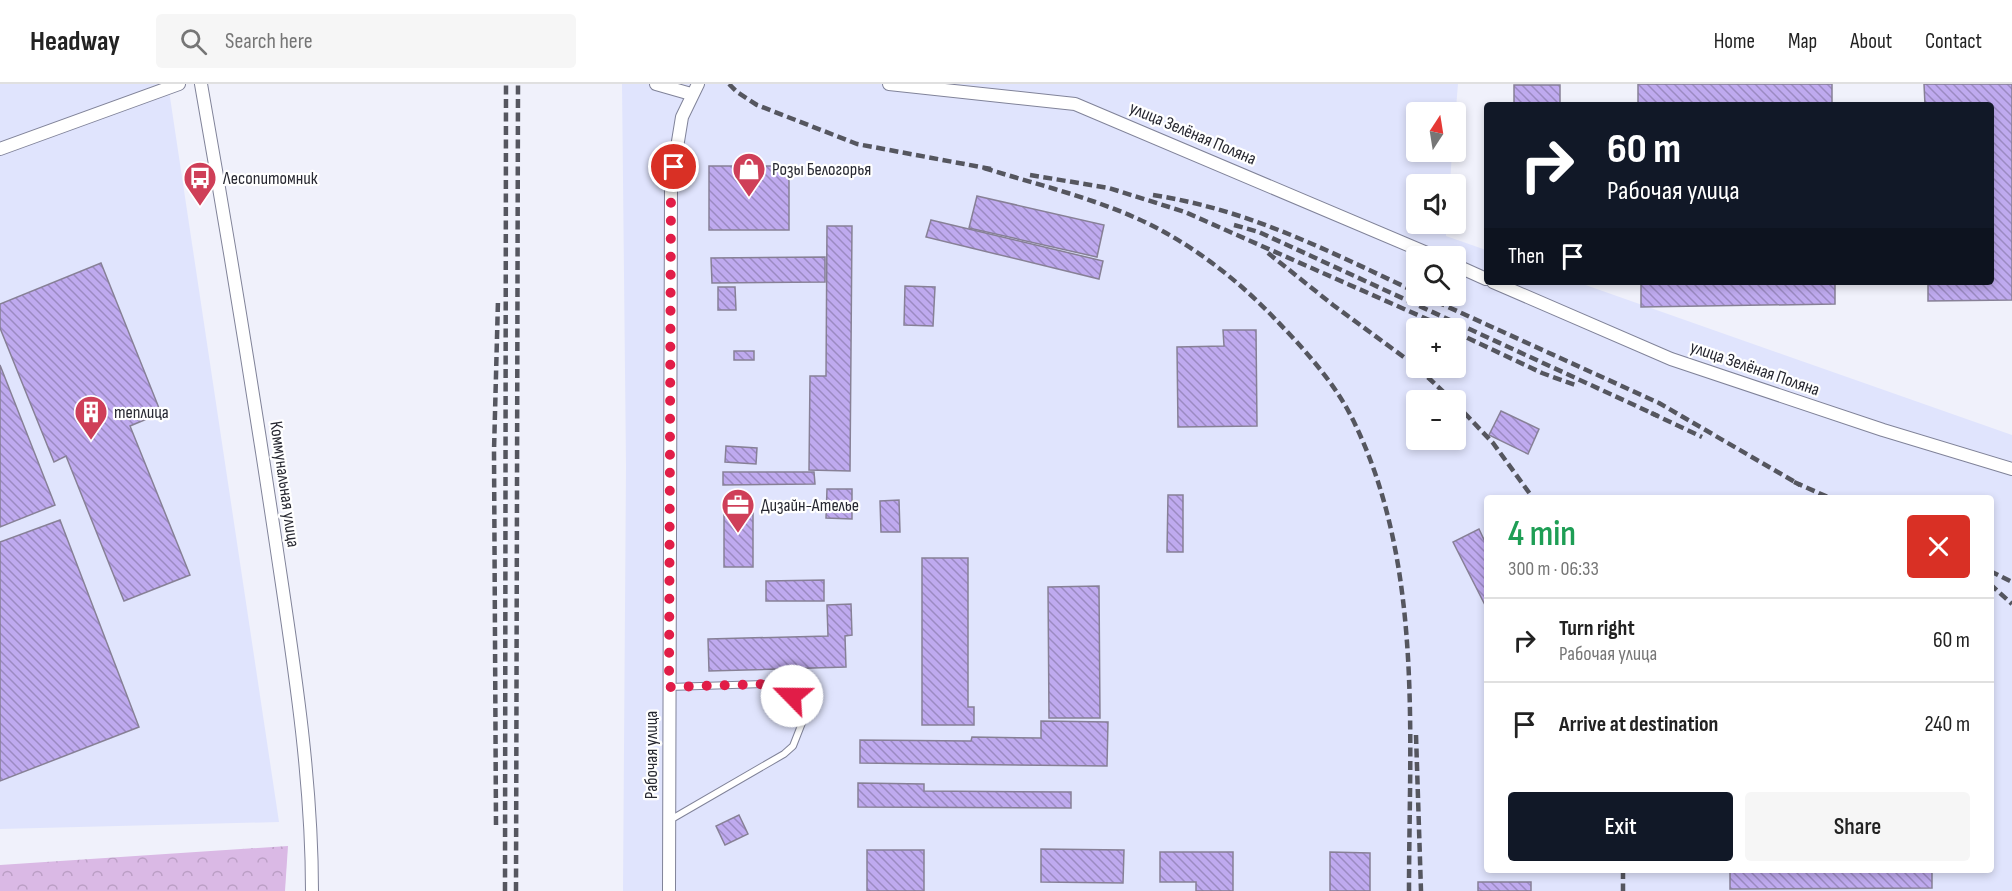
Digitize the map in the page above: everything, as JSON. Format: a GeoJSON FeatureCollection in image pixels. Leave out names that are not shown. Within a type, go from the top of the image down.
{"type":"FeatureCollection","features":[{"type":"Feature","properties":{"kind":"street"},"geometry":{"type":"LineString","coordinates":[[0,149],[178,84]]}},
{"type":"Feature","properties":{"kind":"street","name":"Коммунальная улица"},"geometry":{"type":"LineString","coordinates":[[201,84],[241,310],[292,652],[309,808],[312,891]]}},
{"type":"Feature","properties":{"kind":"street"},"geometry":{"type":"LineString","coordinates":[[656,84],[694,89]]}},
{"type":"Feature","properties":{"kind":"street","name":"улица Зелёная Поляна"},"geometry":{"type":"LineString","coordinates":[[889,84],[1075,104],[1410,246]]}},
{"type":"Feature","properties":{"kind":"street","name":"Рабочая улица"},"geometry":{"type":"LineString","coordinates":[[669,891],[671,184],[678,132],[694,89]]}},
{"type":"Feature","properties":{"kind":"street"},"geometry":{"type":"LineString","coordinates":[[1466,271],[1484,278]]}},
{"type":"Feature","properties":{"kind":"street","name":"улица Зелёная Поляна"},"geometry":{"type":"LineString","coordinates":[[1500,285],[1671,359],[1883,430],[2012,469]]}},
{"type":"Feature","properties":{"kind":"lane"},"geometry":{"type":"LineString","coordinates":[[669,687],[765,684],[780,687],[792,696],[799,708],[802,723],[800,735],[784,754],[669,820]]}},
{"type":"Feature","properties":{"kind":"shaded area"},"geometry":{"type":"Polygon","coordinates":[[[0,84],[168,84],[279,822],[0,829],[0,84]]]}},
{"type":"Feature","properties":{"kind":"shaded area"},"geometry":{"type":"Polygon","coordinates":[[[622,84],[1458,84],[1456,102],[1406,102],[1406,162],[1451,162],[1451,174],[1406,174],[1406,234],[1446,234],[1446,236],[1484,249],[1484,285],[1586,285],[2012,435],[2012,891],[623,891],[626,466],[622,84]]]}},
{"type":"Feature","properties":{"kind":"green space"},"geometry":{"type":"Polygon","coordinates":[[[288,846],[285,891],[0,891],[0,865],[288,846]]]}},
{"type":"Feature","properties":{"kind":"building"},"geometry":{"type":"Polygon","coordinates":[[[1638,84],[1832,84],[1832,102],[1638,102],[1638,84]]]}},
{"type":"Feature","properties":{"kind":"building"},"geometry":{"type":"Polygon","coordinates":[[[1924,84],[2012,84],[2012,300],[1928,301],[1928,285],[1994,285],[1994,102],[1925,102],[1924,84]]]}},
{"type":"Feature","properties":{"kind":"building"},"geometry":{"type":"Polygon","coordinates":[[[1514,85],[1560,85],[1560,102],[1514,102],[1514,85]]]}},
{"type":"Feature","properties":{"kind":"building","name":"Розы Белогорья"},"geometry":{"type":"Polygon","coordinates":[[[709,166],[789,166],[789,230],[709,230],[709,166]]]}},
{"type":"Feature","properties":{"kind":"building"},"geometry":{"type":"Polygon","coordinates":[[[977,196],[1104,225],[1097,257],[969,228],[977,196]]]}},
{"type":"Feature","properties":{"kind":"building"},"geometry":{"type":"Polygon","coordinates":[[[931,220],[1103,261],[1099,279],[926,237],[931,220]]]}},
{"type":"Feature","properties":{"kind":"building"},"geometry":{"type":"Polygon","coordinates":[[[827,226],[852,226],[850,471],[809,470],[810,376],[826,376],[827,226]]]}},
{"type":"Feature","properties":{"kind":"building"},"geometry":{"type":"Polygon","coordinates":[[[825,257],[825,282],[712,283],[711,258],[825,257]]]}},
{"type":"Feature","properties":{"kind":"building","name":"теплица"},"geometry":{"type":"Polygon","coordinates":[[[101,263],[161,413],[130,426],[190,575],[124,601],[66,456],[54,462],[0,328],[0,304],[101,263]]]}},
{"type":"Feature","properties":{"kind":"building"},"geometry":{"type":"Polygon","coordinates":[[[1641,285],[1835,285],[1835,304],[1641,307],[1641,285]]]}},
{"type":"Feature","properties":{"kind":"building"},"geometry":{"type":"Polygon","coordinates":[[[905,286],[935,287],[933,326],[904,325],[905,286]]]}},
{"type":"Feature","properties":{"kind":"building"},"geometry":{"type":"Polygon","coordinates":[[[718,287],[735,287],[736,310],[718,310],[718,287]]]}},
{"type":"Feature","properties":{"kind":"building"},"geometry":{"type":"Polygon","coordinates":[[[1223,330],[1256,330],[1257,426],[1178,427],[1177,347],[1224,346],[1223,330]]]}},
{"type":"Feature","properties":{"kind":"building"},"geometry":{"type":"Polygon","coordinates":[[[734,351],[754,351],[754,360],[734,360],[734,351]]]}},
{"type":"Feature","properties":{"kind":"building"},"geometry":{"type":"Polygon","coordinates":[[[0,365],[55,505],[0,527],[0,365]]]}},
{"type":"Feature","properties":{"kind":"building"},"geometry":{"type":"Polygon","coordinates":[[[1501,411],[1539,429],[1528,454],[1489,435],[1501,411]]]}},
{"type":"Feature","properties":{"kind":"building"},"geometry":{"type":"Polygon","coordinates":[[[726,446],[757,448],[756,464],[725,462],[726,446]]]}},
{"type":"Feature","properties":{"kind":"building"},"geometry":{"type":"Polygon","coordinates":[[[723,472],[814,472],[815,484],[723,485],[723,472]]]}},
{"type":"Feature","properties":{"kind":"building"},"geometry":{"type":"Polygon","coordinates":[[[827,489],[852,489],[852,519],[826,518],[827,489]]]}},
{"type":"Feature","properties":{"kind":"building"},"geometry":{"type":"Polygon","coordinates":[[[1168,495],[1183,495],[1183,552],[1167,552],[1168,495]]]}},
{"type":"Feature","properties":{"kind":"building"},"geometry":{"type":"Polygon","coordinates":[[[899,500],[900,532],[881,532],[880,501],[899,500]]]}},
{"type":"Feature","properties":{"kind":"building","name":"Дизайн-Ателье"},"geometry":{"type":"Polygon","coordinates":[[[724,501],[753,501],[753,567],[724,567],[724,501]]]}},
{"type":"Feature","properties":{"kind":"building"},"geometry":{"type":"Polygon","coordinates":[[[60,520],[139,727],[0,781],[0,542],[60,520]]]}},
{"type":"Feature","properties":{"kind":"building"},"geometry":{"type":"Polygon","coordinates":[[[1479,529],[1484,540],[1484,603],[1453,542],[1479,529]]]}},
{"type":"Feature","properties":{"kind":"building"},"geometry":{"type":"Polygon","coordinates":[[[922,558],[968,558],[968,707],[974,707],[974,725],[922,725],[922,558]]]}},
{"type":"Feature","properties":{"kind":"building"},"geometry":{"type":"Polygon","coordinates":[[[824,580],[824,601],[766,601],[766,581],[824,580]]]}},
{"type":"Feature","properties":{"kind":"building"},"geometry":{"type":"Polygon","coordinates":[[[1099,586],[1100,718],[1049,718],[1048,587],[1099,586]]]}},
{"type":"Feature","properties":{"kind":"building"},"geometry":{"type":"Polygon","coordinates":[[[851,604],[852,635],[845,636],[846,667],[709,671],[708,639],[828,636],[827,605],[851,604]]]}},
{"type":"Feature","properties":{"kind":"building"},"geometry":{"type":"Polygon","coordinates":[[[1041,721],[1108,722],[1107,766],[860,763],[860,740],[971,741],[972,737],[1041,738],[1041,721]]]}},
{"type":"Feature","properties":{"kind":"building"},"geometry":{"type":"Polygon","coordinates":[[[858,783],[924,784],[924,791],[1071,792],[1071,808],[858,807],[858,783]]]}},
{"type":"Feature","properties":{"kind":"building"},"geometry":{"type":"Polygon","coordinates":[[[739,815],[748,834],[725,845],[716,826],[739,815]]]}},
{"type":"Feature","properties":{"kind":"building"},"geometry":{"type":"Polygon","coordinates":[[[1041,849],[1124,850],[1123,883],[1041,882],[1041,849]]]}},
{"type":"Feature","properties":{"kind":"building"},"geometry":{"type":"Polygon","coordinates":[[[867,850],[924,850],[924,891],[867,891],[867,850]]]}},
{"type":"Feature","properties":{"kind":"building"},"geometry":{"type":"Polygon","coordinates":[[[1160,852],[1233,852],[1233,891],[1196,891],[1196,882],[1160,882],[1160,852]]]}},
{"type":"Feature","properties":{"kind":"building"},"geometry":{"type":"Polygon","coordinates":[[[1330,852],[1370,853],[1370,891],[1330,891],[1330,852]]]}},
{"type":"Feature","properties":{"kind":"building"},"geometry":{"type":"Polygon","coordinates":[[[1730,873],[1932,873],[1932,888],[1730,889],[1730,873]]]}},
{"type":"Feature","properties":{"kind":"building"},"geometry":{"type":"Polygon","coordinates":[[[1478,882],[1531,882],[1531,891],[1478,891],[1478,882]]]}},
{"type":"Feature","properties":{"kind":"railway"},"geometry":{"type":"LineString","coordinates":[[505,891],[506,84]]}},
{"type":"Feature","properties":{"kind":"railway"},"geometry":{"type":"LineString","coordinates":[[516,891],[518,84]]}},
{"type":"Feature","properties":{"kind":"railway"},"geometry":{"type":"LineString","coordinates":[[729,84],[757,105],[857,144],[991,169]]}},
{"type":"Feature","properties":{"kind":"railway"},"geometry":{"type":"LineString","coordinates":[[984,168],[1123,212],[1166,233],[1196,252],[1239,284],[1277,321],[1318,366],[1345,405],[1375,473],[1391,531],[1402,590],[1408,650],[1410,710],[1409,891]]}},
{"type":"Feature","properties":{"kind":"railway"},"geometry":{"type":"LineString","coordinates":[[1030,175],[1109,188],[1185,212],[1424,318]]}},
{"type":"Feature","properties":{"kind":"railway"},"geometry":{"type":"LineString","coordinates":[[1153,195],[1189,202],[1256,221],[1320,247],[1406,287]]}},
{"type":"Feature","properties":{"kind":"railway"},"geometry":{"type":"LineString","coordinates":[[1234,225],[1259,232],[1658,416]]}},
{"type":"Feature","properties":{"kind":"railway"},"geometry":{"type":"LineString","coordinates":[[1268,253],[1406,359]]}},
{"type":"Feature","properties":{"kind":"railway"},"geometry":{"type":"LineString","coordinates":[[496,825],[494,451],[498,300]]}},
{"type":"Feature","properties":{"kind":"railway"},"geometry":{"type":"LineString","coordinates":[[1446,306],[1659,403],[1800,485]]}},
{"type":"Feature","properties":{"kind":"railway"},"geometry":{"type":"LineString","coordinates":[[1466,337],[1542,373],[1575,385]]}},
{"type":"Feature","properties":{"kind":"railway"},"geometry":{"type":"LineString","coordinates":[[1429,378],[1441,390]]}},
{"type":"Feature","properties":{"kind":"railway"},"geometry":{"type":"LineString","coordinates":[[1651,413],[1702,437]]}},
{"type":"Feature","properties":{"kind":"railway"},"geometry":{"type":"LineString","coordinates":[[1466,415],[1493,443],[1531,495]]}},
{"type":"Feature","properties":{"kind":"railway"},"geometry":{"type":"LineString","coordinates":[[1794,482],[1823,495]]}},
{"type":"Feature","properties":{"kind":"railway"},"geometry":{"type":"LineString","coordinates":[[1994,573],[2012,582]]}},
{"type":"Feature","properties":{"kind":"railway"},"geometry":{"type":"LineString","coordinates":[[1994,588],[2012,604]]}},
{"type":"Feature","properties":{"kind":"railway"},"geometry":{"type":"LineString","coordinates":[[1416,735],[1421,891]]}},
{"type":"Feature","properties":{"kind":"railway"},"geometry":{"type":"LineString","coordinates":[[1623,873],[1623,891]]}},
{"type":"Feature","properties":{"kind":"place","name":"Розы Белогорья"},"geometry":{"type":"Point","coordinates":[749,198]}},
{"type":"Feature","properties":{"kind":"place","name":"Лесопитомник"},"geometry":{"type":"Point","coordinates":[200,207]}},
{"type":"Feature","properties":{"kind":"place","name":"теплица"},"geometry":{"type":"Point","coordinates":[91,441]}},
{"type":"Feature","properties":{"kind":"place","name":"Дизайн-Ателье"},"geometry":{"type":"Point","coordinates":[738,534]}},
{"type":"Feature","properties":{"kind":"route"},"geometry":{"type":"LineString","coordinates":[[674,167],[671,184],[669,687],[765,684],[780,687],[792,696]]}}]}
